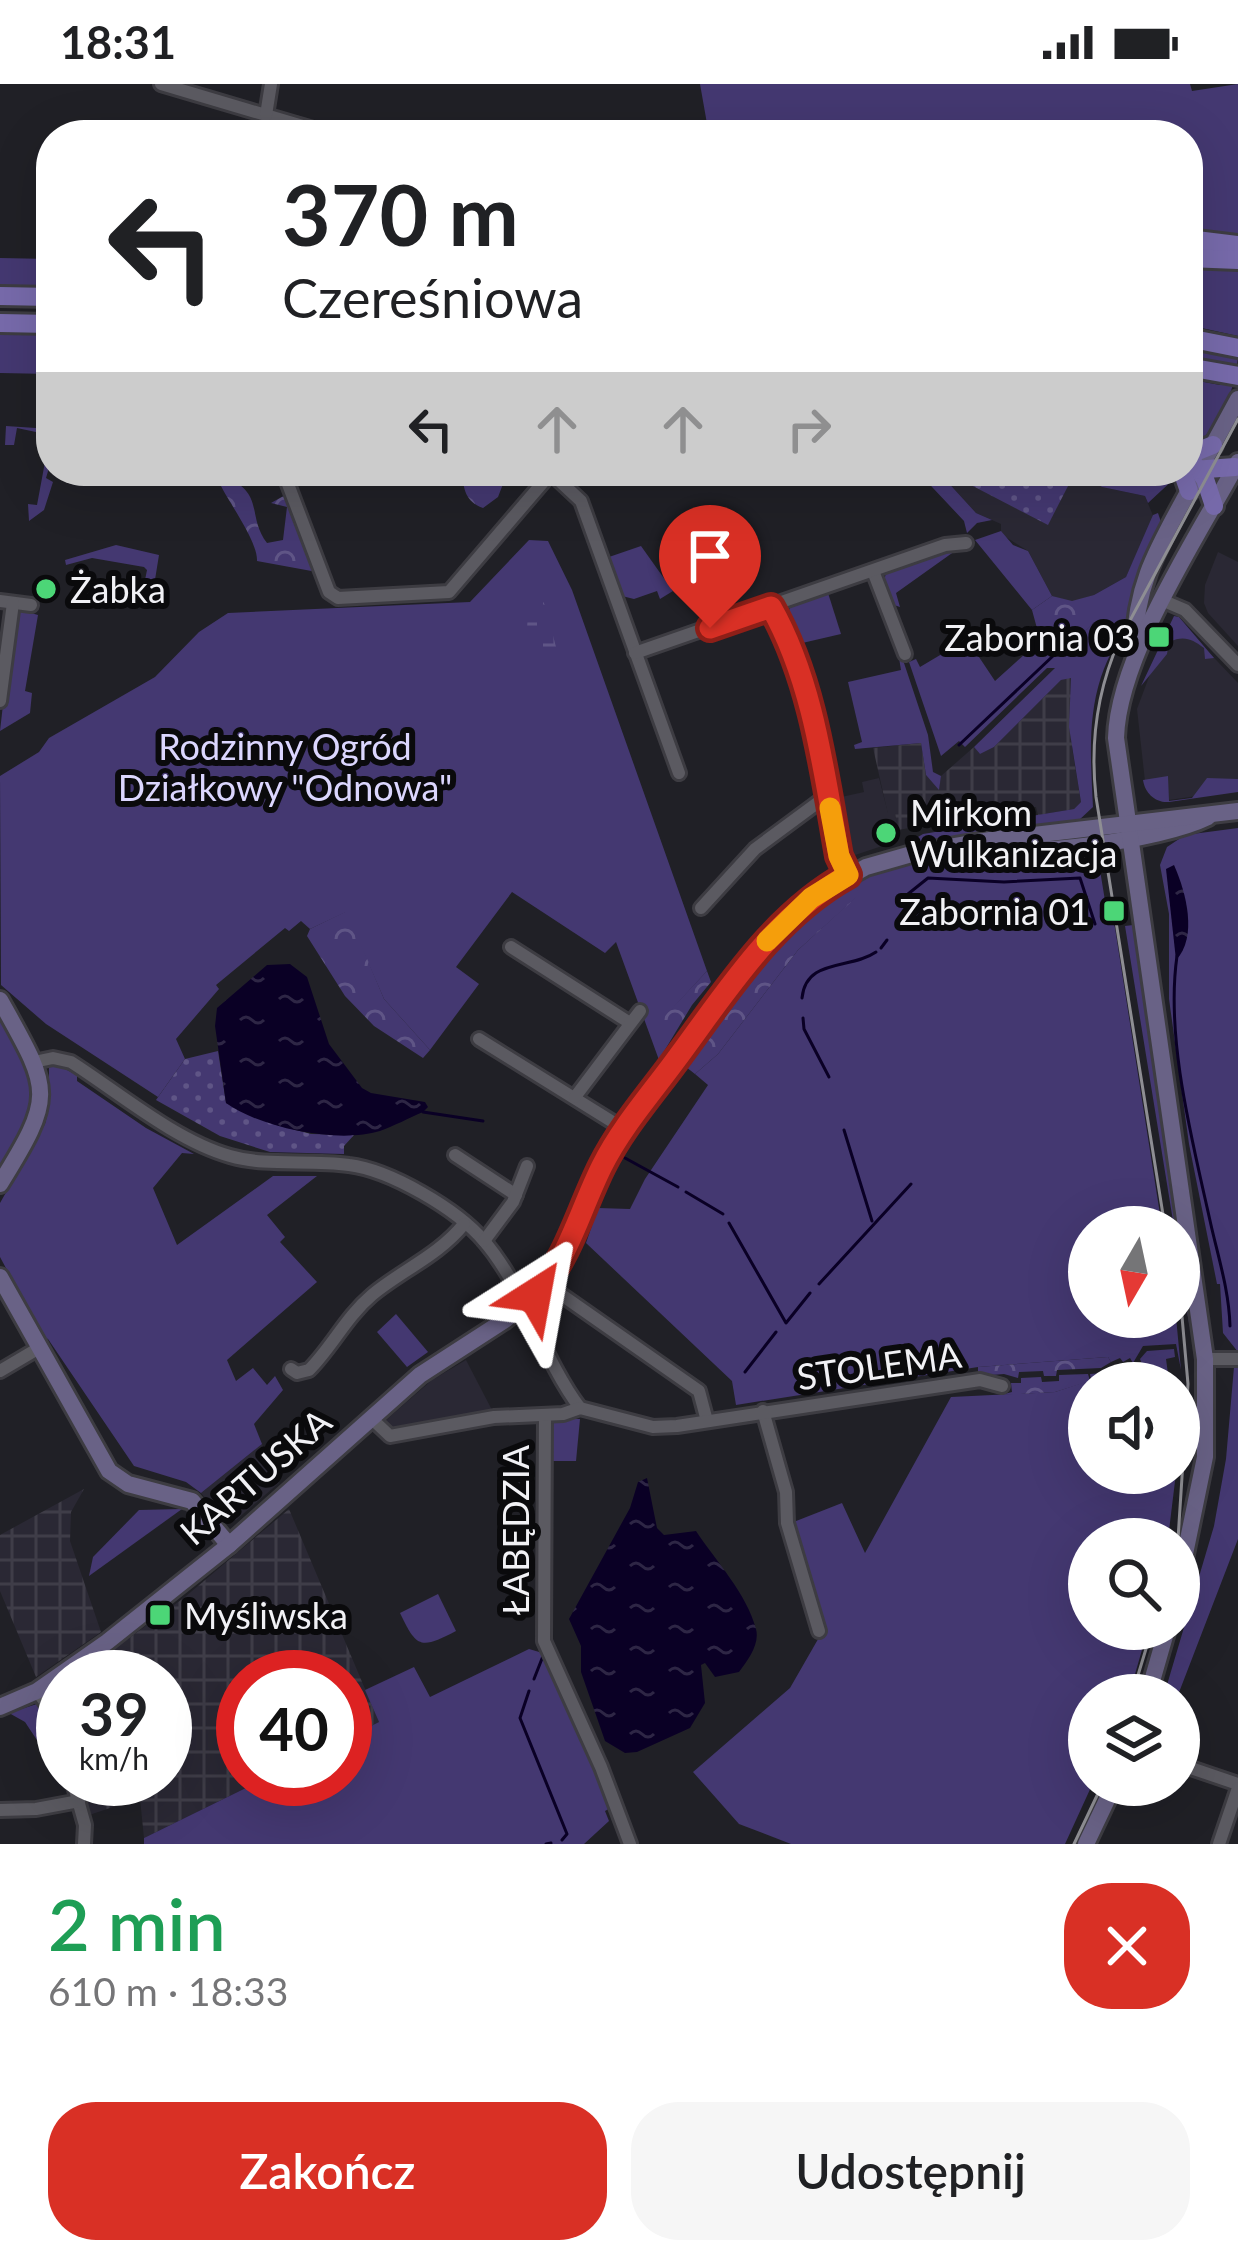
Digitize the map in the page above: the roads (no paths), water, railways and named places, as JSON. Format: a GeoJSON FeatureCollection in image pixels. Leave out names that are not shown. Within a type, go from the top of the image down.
{"type":"FeatureCollection","features":[{"type":"Feature","properties":{"kind":"main road"},"geometry":{"type":"LineString","coordinates":[[1203,241],[1238,245]]}},
{"type":"Feature","properties":{"kind":"main road"},"geometry":{"type":"LineString","coordinates":[[1203,259],[1238,260]]}},
{"type":"Feature","properties":{"kind":"main road"},"geometry":{"type":"LineString","coordinates":[[0,296],[36,297]]}},
{"type":"Feature","properties":{"kind":"main road"},"geometry":{"type":"LineString","coordinates":[[0,323],[36,324]]}},
{"type":"Feature","properties":{"kind":"main road"},"geometry":{"type":"LineString","coordinates":[[1203,341],[1238,348]]}},
{"type":"Feature","properties":{"kind":"main road"},"geometry":{"type":"LineString","coordinates":[[1203,453],[1213,445]]}},
{"type":"Feature","properties":{"kind":"main road"},"geometry":{"type":"LineString","coordinates":[[1203,464],[1237,465]]}},
{"type":"Feature","properties":{"kind":"main road"},"geometry":{"type":"LineString","coordinates":[[1189,486],[1189,491]]}},
{"type":"Feature","properties":{"kind":"main road"},"geometry":{"type":"LineString","coordinates":[[1202,486],[1214,506]]}},
{"type":"Feature","properties":{"kind":"street"},"geometry":{"type":"LineString","coordinates":[[160,84],[282,120]]}},
{"type":"Feature","properties":{"kind":"street"},"geometry":{"type":"LineString","coordinates":[[266,115],[271,84]]}},
{"type":"Feature","properties":{"kind":"street"},"geometry":{"type":"LineString","coordinates":[[1213,445],[1238,399]]}},
{"type":"Feature","properties":{"kind":"street"},"geometry":{"type":"LineString","coordinates":[[1134,656],[1237,465]]}},
{"type":"Feature","properties":{"kind":"street"},"geometry":{"type":"LineString","coordinates":[[289,486],[329,592],[338,598],[449,592],[540,486]]}},
{"type":"Feature","properties":{"kind":"street"},"geometry":{"type":"LineString","coordinates":[[565,486],[581,501],[679,773]]}},
{"type":"Feature","properties":{"kind":"street"},"geometry":{"type":"LineString","coordinates":[[1189,491],[1153,556],[1139,593],[1134,656],[1117,716],[1205,1359],[1204,1456],[1192,1518]]}},
{"type":"Feature","properties":{"kind":"street"},"geometry":{"type":"LineString","coordinates":[[635,653],[945,545],[966,543]]}},
{"type":"Feature","properties":{"kind":"street"},"geometry":{"type":"LineString","coordinates":[[873,571],[905,654]]}},
{"type":"Feature","properties":{"kind":"street"},"geometry":{"type":"LineString","coordinates":[[1164,601],[1186,610],[1238,664]]}},
{"type":"Feature","properties":{"kind":"street"},"geometry":{"type":"LineString","coordinates":[[0,701],[6,602],[31,605]]}},
{"type":"Feature","properties":{"kind":"street"},"geometry":{"type":"LineString","coordinates":[[771,607],[802,678],[839,856],[848,875]]}},
{"type":"Feature","properties":{"kind":"street"},"geometry":{"type":"LineString","coordinates":[[701,908],[755,849],[828,795]]}},
{"type":"Feature","properties":{"kind":"street","name":"KARTUSKA"},"geometry":{"type":"LineString","coordinates":[[96,1650],[229,1545],[419,1375],[524,1306],[545,1284],[566,1251],[624,1129],[778,928],[811,898],[848,875],[893,857],[963,847],[1011,851],[1130,830],[1185,829],[1215,814],[1238,811]]}},
{"type":"Feature","properties":{"kind":"street"},"geometry":{"type":"LineString","coordinates":[[511,947],[630,1024]]}},
{"type":"Feature","properties":{"kind":"street"},"geometry":{"type":"LineString","coordinates":[[0,1000],[34,1062],[40,1089],[35,1125],[0,1184]]}},
{"type":"Feature","properties":{"kind":"street"},"geometry":{"type":"LineString","coordinates":[[575,1097],[640,1011]]}},
{"type":"Feature","properties":{"kind":"street"},"geometry":{"type":"LineString","coordinates":[[479,1039],[624,1129]]}},
{"type":"Feature","properties":{"kind":"street"},"geometry":{"type":"LineString","coordinates":[[34,1062],[53,1058],[71,1062],[215,1151],[256,1161],[363,1168],[407,1185],[484,1241],[580,1408]]}},
{"type":"Feature","properties":{"kind":"street"},"geometry":{"type":"LineString","coordinates":[[455,1156],[516,1195]]}},
{"type":"Feature","properties":{"kind":"street"},"geometry":{"type":"LineString","coordinates":[[484,1241],[516,1195],[527,1166]]}},
{"type":"Feature","properties":{"kind":"street"},"geometry":{"type":"LineString","coordinates":[[291,1369],[309,1370],[373,1294],[424,1262],[464,1224]]}},
{"type":"Feature","properties":{"kind":"street"},"geometry":{"type":"LineString","coordinates":[[0,1277],[109,1472],[128,1484],[192,1501],[229,1545]]}},
{"type":"Feature","properties":{"kind":"street"},"geometry":{"type":"LineString","coordinates":[[545,1284],[699,1391],[706,1421]]}},
{"type":"Feature","properties":{"kind":"street"},"geometry":{"type":"LineString","coordinates":[[0,1371],[39,1348]]}},
{"type":"Feature","properties":{"kind":"street"},"geometry":{"type":"LineString","coordinates":[[1205,1359],[1238,1359]]}},
{"type":"Feature","properties":{"kind":"street","name":"STOLEMA"},"geometry":{"type":"LineString","coordinates":[[371,1418],[390,1436],[494,1417],[572,1413],[580,1408],[652,1426],[980,1380],[1002,1386]]}},
{"type":"Feature","properties":{"kind":"street","name":"STOLEMA"},"geometry":{"type":"LineString","coordinates":[[763,1412],[786,1492],[787,1523],[819,1631]]}},
{"type":"Feature","properties":{"kind":"street","name":"ŁABĘDZIA"},"geometry":{"type":"LineString","coordinates":[[545,1414],[544,1641],[630,1844]]}},
{"type":"Feature","properties":{"kind":"street","name":"KARTUSKA"},"geometry":{"type":"LineString","coordinates":[[0,1707],[36,1691]]}},
{"type":"Feature","properties":{"kind":"street"},"geometry":{"type":"LineString","coordinates":[[1200,1772],[1238,1786],[1219,1844]]}},
{"type":"Feature","properties":{"kind":"street"},"geometry":{"type":"LineString","coordinates":[[0,1810],[52,1806]]}},
{"type":"Feature","properties":{"kind":"street"},"geometry":{"type":"LineString","coordinates":[[80,1806],[84,1844]]}},
{"type":"Feature","properties":{"kind":"street"},"geometry":{"type":"LineString","coordinates":[[1085,1844],[1104,1806]]}},
{"type":"Feature","properties":{"kind":"water"},"geometry":{"type":"Polygon","coordinates":[[[1174,865],[1186,901],[1188,927],[1176,960],[1166,869],[1174,865]]]}},
{"type":"Feature","properties":{"kind":"water"},"geometry":{"type":"Polygon","coordinates":[[[290,964],[307,977],[329,1044],[362,1088],[425,1102],[428,1107],[423,1112],[380,1131],[343,1136],[279,1126],[226,1103],[215,1026],[217,1008],[267,965],[290,964]]]}},
{"type":"Feature","properties":{"kind":"water"},"geometry":{"type":"Polygon","coordinates":[[[647,1478],[657,1528],[664,1535],[696,1531],[738,1591],[757,1635],[739,1672],[715,1677],[705,1663],[701,1665],[705,1703],[690,1728],[625,1753],[605,1741],[581,1672],[581,1646],[569,1619],[630,1508],[638,1482],[647,1478]]]}},
{"type":"Feature","properties":{"kind":"waterway"},"geometry":{"type":"LineString","coordinates":[[959,745],[1054,655]]}},
{"type":"Feature","properties":{"kind":"waterway"},"geometry":{"type":"LineString","coordinates":[[908,894],[928,878],[1004,882],[1080,878],[1095,924]]}},
{"type":"Feature","properties":{"kind":"waterway"},"geometry":{"type":"LineString","coordinates":[[881,948],[887,940]]}},
{"type":"Feature","properties":{"kind":"waterway"},"geometry":{"type":"LineString","coordinates":[[802,998],[805,985],[820,971],[876,952]]}},
{"type":"Feature","properties":{"kind":"waterway"},"geometry":{"type":"LineString","coordinates":[[1177,956],[1178,1056],[1230,1326]]}},
{"type":"Feature","properties":{"kind":"waterway"},"geometry":{"type":"LineString","coordinates":[[803,1018],[829,1077]]}},
{"type":"Feature","properties":{"kind":"waterway"},"geometry":{"type":"LineString","coordinates":[[423,1112],[483,1121]]}},
{"type":"Feature","properties":{"kind":"waterway"},"geometry":{"type":"LineString","coordinates":[[844,1130],[872,1221]]}},
{"type":"Feature","properties":{"kind":"waterway"},"geometry":{"type":"LineString","coordinates":[[625,1158],[678,1187]]}},
{"type":"Feature","properties":{"kind":"waterway"},"geometry":{"type":"LineString","coordinates":[[819,1284],[911,1184]]}},
{"type":"Feature","properties":{"kind":"waterway"},"geometry":{"type":"LineString","coordinates":[[686,1192],[723,1214]]}},
{"type":"Feature","properties":{"kind":"waterway"},"geometry":{"type":"LineString","coordinates":[[729,1223],[786,1323],[810,1293]]}},
{"type":"Feature","properties":{"kind":"waterway"},"geometry":{"type":"LineString","coordinates":[[745,1372],[776,1332]]}},
{"type":"Feature","properties":{"kind":"waterway"},"geometry":{"type":"LineString","coordinates":[[534,1679],[543,1656]]}},
{"type":"Feature","properties":{"kind":"waterway"},"geometry":{"type":"LineString","coordinates":[[529,1691],[520,1718],[567,1834],[562,1840]]}},
{"type":"Feature","properties":{"kind":"waterway"},"geometry":{"type":"LineString","coordinates":[[546,1844],[551,1843]]}},
{"type":"Feature","properties":{"kind":"tram line"},"geometry":{"type":"LineString","coordinates":[[1203,484],[1238,419]]}},
{"type":"Feature","properties":{"kind":"tram line"},"geometry":{"type":"LineString","coordinates":[[1162,1206],[1096,797],[1095,737],[1100,698],[1119,641],[1202,486]]}},
{"type":"Feature","properties":{"kind":"tram line"},"geometry":{"type":"LineString","coordinates":[[1179,1518],[1188,1384],[1184,1338]]}},
{"type":"Feature","properties":{"kind":"tram line"},"geometry":{"type":"LineString","coordinates":[[1138,1674],[1146,1650]]}},
{"type":"Feature","properties":{"kind":"tram line"},"geometry":{"type":"LineString","coordinates":[[1074,1844],[1092,1806]]}},
{"type":"Feature","properties":{"kind":"place","name":"Żabka"},"geometry":{"type":"Point","coordinates":[46,589]}},
{"type":"Feature","properties":{"kind":"place","name":"Zabornia 03"},"geometry":{"type":"Point","coordinates":[1159,637]}},
{"type":"Feature","properties":{"kind":"place","name":"Mirkom Wulkanizacja"},"geometry":{"type":"Point","coordinates":[886,833]}},
{"type":"Feature","properties":{"kind":"place","name":"Zabornia 01"},"geometry":{"type":"Point","coordinates":[1114,911]}},
{"type":"Feature","properties":{"kind":"place","name":"Myśliwska"},"geometry":{"type":"Point","coordinates":[160,1615]}},
{"type":"Feature","properties":{"kind":"park label","name":"Rodzinny Ogród Działkowy \"Odnowa\""},"geometry":{"type":"Point","coordinates":[285,766]}}]}
